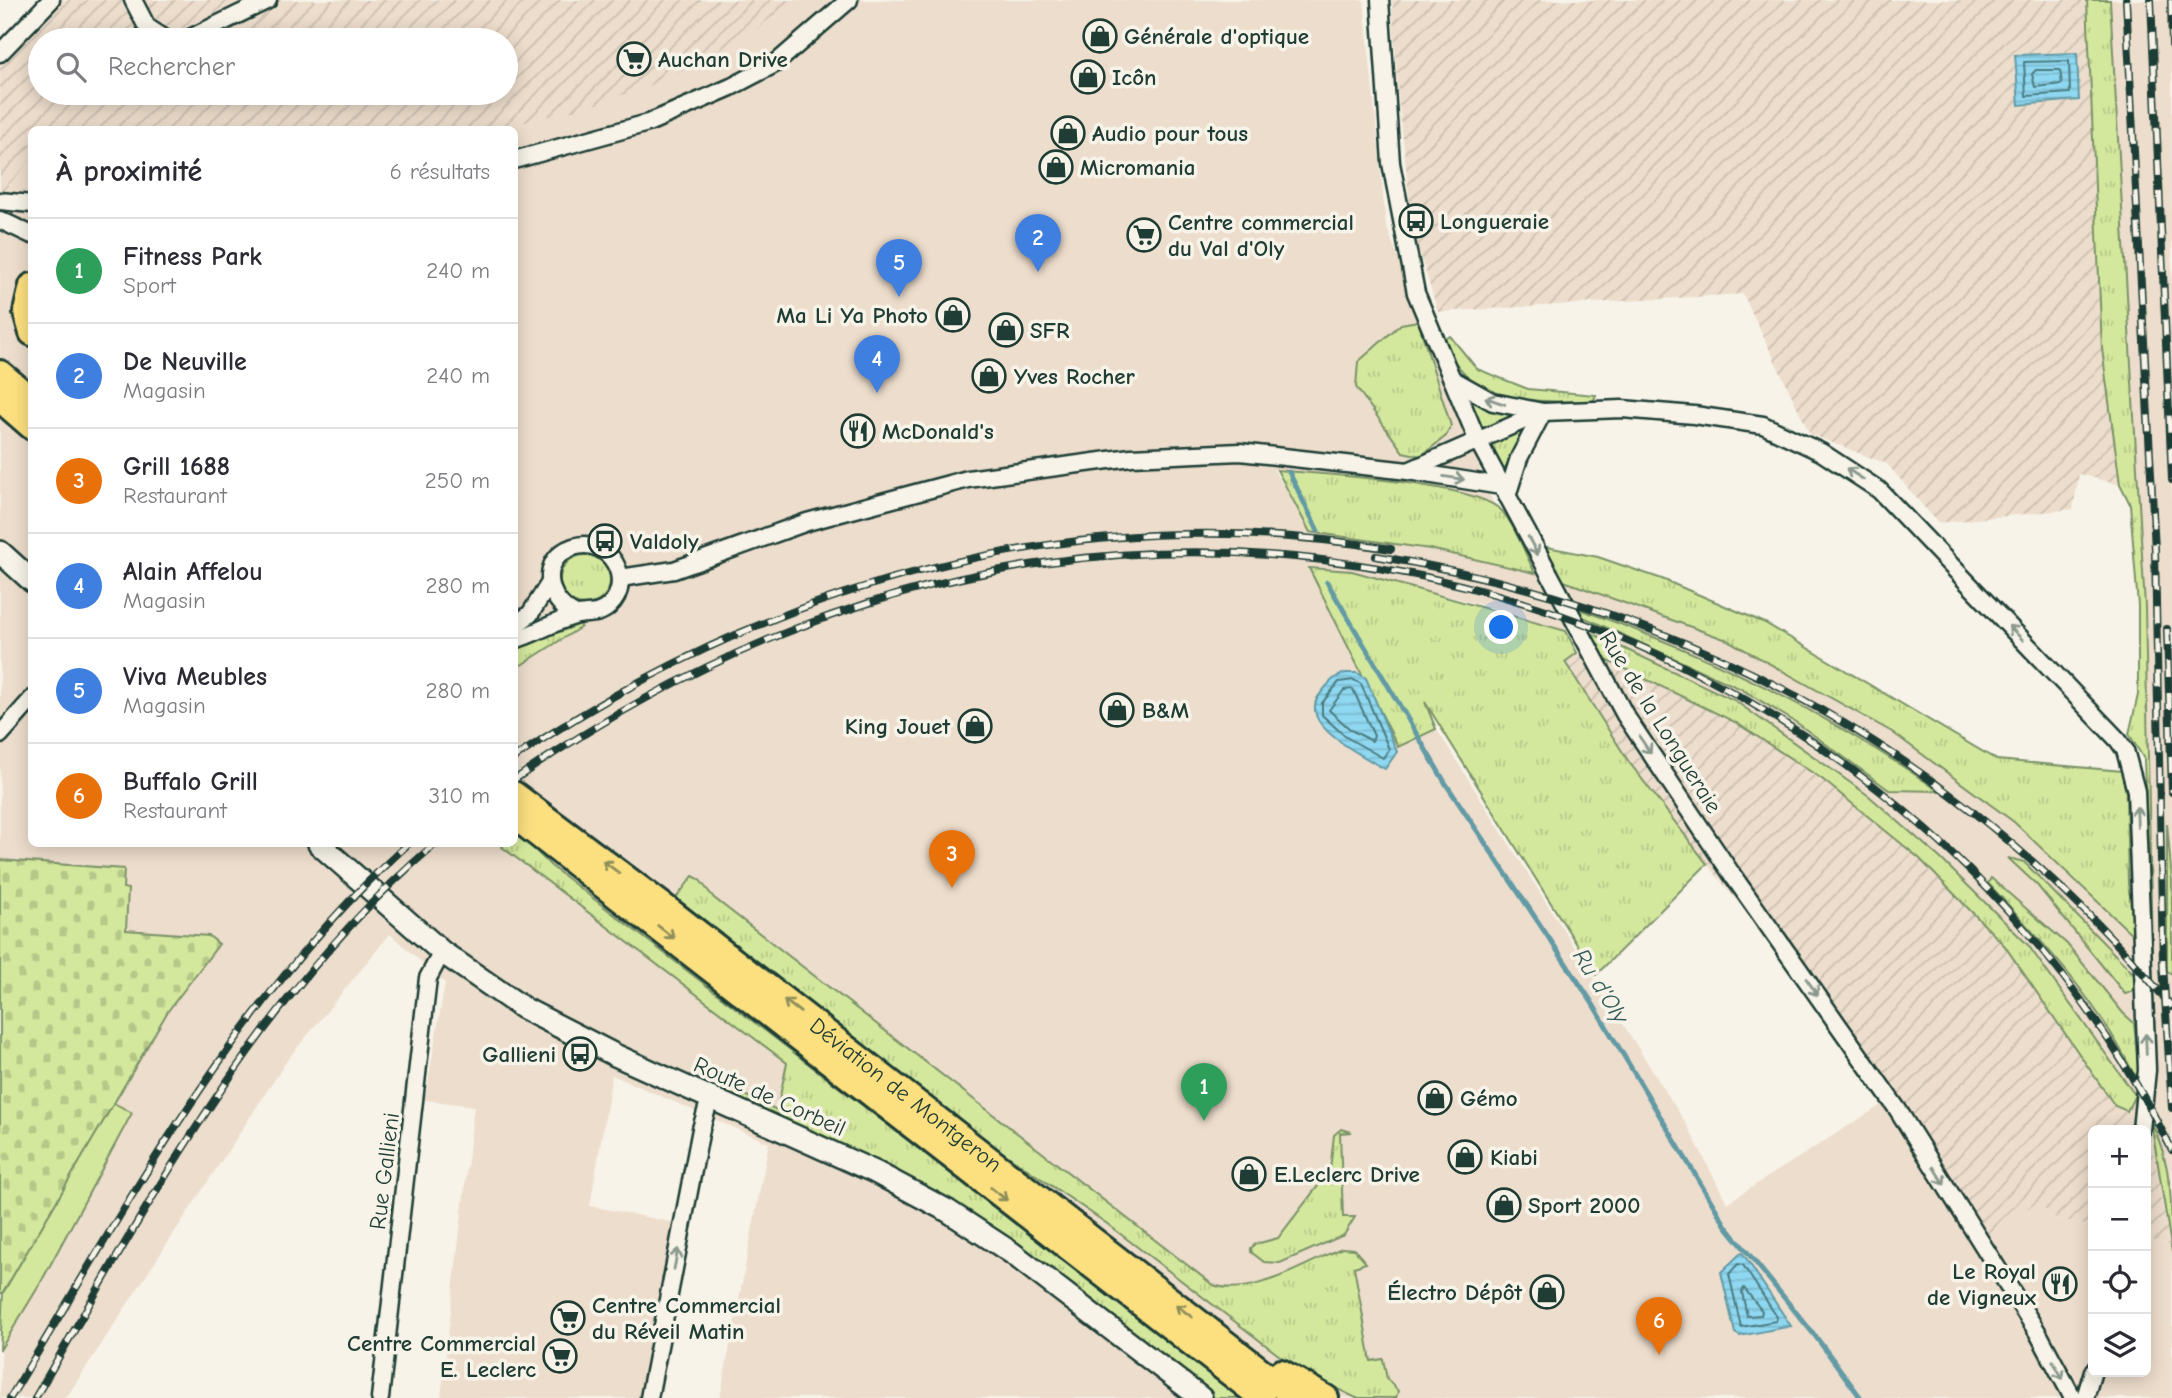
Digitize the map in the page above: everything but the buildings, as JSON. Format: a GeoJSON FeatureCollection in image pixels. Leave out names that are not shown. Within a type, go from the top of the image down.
{"type":"FeatureCollection","features":[{"type":"Feature","properties":{"kind":"main road"},"geometry":{"type":"LineString","coordinates":[[0,373],[28,397]]}},
{"type":"Feature","properties":{"kind":"main road"},"geometry":{"type":"LineString","coordinates":[[0,399],[28,424]]}},
{"type":"Feature","properties":{"kind":"main road"},"geometry":{"type":"LineString","coordinates":[[0,536],[28,561]]}},
{"type":"Feature","properties":{"kind":"main road"},"geometry":{"type":"LineString","coordinates":[[0,552],[28,578]]}},
{"type":"Feature","properties":{"kind":"main road","name":"Déviation de Montgeron"},"geometry":{"type":"LineString","coordinates":[[518,797],[1296,1398]]}},
{"type":"Feature","properties":{"kind":"main road","name":"Déviation de Montgeron"},"geometry":{"type":"LineString","coordinates":[[518,820],[1262,1398]]}},
{"type":"Feature","properties":{"kind":"main road","name":"Route de Corbeil"},"geometry":{"type":"LineString","coordinates":[[322,847],[442,952],[523,1008],[615,1055],[875,1172],[963,1221],[1012,1253],[1201,1398]]}},
{"type":"Feature","properties":{"kind":"main road"},"geometry":{"type":"LineString","coordinates":[[1222,1340],[1326,1398]]}},
{"type":"Feature","properties":{"kind":"street"},"geometry":{"type":"LineString","coordinates":[[0,53],[51,0]]}},
{"type":"Feature","properties":{"kind":"street"},"geometry":{"type":"LineString","coordinates":[[133,0],[149,28]]}},
{"type":"Feature","properties":{"kind":"street"},"geometry":{"type":"LineString","coordinates":[[211,28],[268,0]]}},
{"type":"Feature","properties":{"kind":"street"},"geometry":{"type":"LineString","coordinates":[[518,159],[648,123],[731,87],[775,64],[849,0]]}},
{"type":"Feature","properties":{"kind":"street","name":"Rue de la Longueraie"},"geometry":{"type":"LineString","coordinates":[[1380,0],[1391,163],[1416,293],[1476,439],[1625,715],[1731,873],[1898,1110],[2038,1333],[2073,1398]]}},
{"type":"Feature","properties":{"kind":"street"},"geometry":{"type":"LineString","coordinates":[[0,201],[28,204]]}},
{"type":"Feature","properties":{"kind":"street"},"geometry":{"type":"LineString","coordinates":[[0,220],[28,233]]}},
{"type":"Feature","properties":{"kind":"street"},"geometry":{"type":"LineString","coordinates":[[1452,379],[1493,402],[1543,412],[1622,409],[1694,415],[1763,425],[1821,452],[1879,490],[2118,740],[2124,750],[2136,791],[2146,1035],[2142,1125]]}},
{"type":"Feature","properties":{"kind":"street"},"geometry":{"type":"LineString","coordinates":[[1408,471],[1543,412]]}},
{"type":"Feature","properties":{"kind":"street"},"geometry":{"type":"LineString","coordinates":[[620,578],[674,570],[807,522],[968,479],[1131,457],[1240,452],[1408,471],[1504,491],[1543,412]]}},
{"type":"Feature","properties":{"kind":"street"},"geometry":{"type":"LineString","coordinates":[[518,623],[530,614],[549,584],[550,573],[561,554],[581,545],[593,545],[610,555],[620,578],[619,589],[607,607],[598,613],[576,615],[537,634],[518,639]]}},
{"type":"Feature","properties":{"kind":"street"},"geometry":{"type":"LineString","coordinates":[[549,584],[558,603],[576,615]]}},
{"type":"Feature","properties":{"kind":"street"},"geometry":{"type":"LineString","coordinates":[[0,735],[28,704]]}},
{"type":"Feature","properties":{"kind":"street","name":"Rue Gallieni"},"geometry":{"type":"LineString","coordinates":[[380,1398],[428,978],[442,952]]}},
{"type":"Feature","properties":{"kind":"street"},"geometry":{"type":"LineString","coordinates":[[649,1398],[701,1129],[710,1098]]}},
{"type":"Feature","properties":{"kind":"street"},"geometry":{"type":"LineString","coordinates":[[2085,1398],[2091,1377]]}},
{"type":"Feature","properties":{"kind":"shaded area"},"geometry":{"type":"Polygon","coordinates":[[[52,0],[793,0],[756,30],[668,79],[588,107],[509,126],[28,126],[28,163],[3,191],[0,190],[0,57],[52,0]]]}},
{"type":"Feature","properties":{"kind":"shaded area"},"geometry":{"type":"Polygon","coordinates":[[[59,0],[1364,0],[1386,226],[1493,503],[1273,469],[1298,510],[1347,514],[1505,550],[1681,605],[1804,654],[2072,845],[2152,933],[2110,0],[2172,0],[2172,1398],[720,1398],[769,1143],[612,1075],[590,1206],[676,1223],[642,1398],[441,1398],[474,1106],[425,1100],[445,983],[390,934],[288,1059],[66,1398],[0,1398],[3,1293],[168,1011],[219,944],[209,936],[125,931],[128,890],[123,889],[123,869],[0,860],[0,60],[28,32],[28,105],[518,105],[518,28],[31,28],[59,0]],[[1338,573],[1688,1127],[1727,1203],[1897,1095],[2041,1201],[2049,1216],[2088,1226],[2088,1377],[2151,1377],[2151,1240],[2170,1245],[2151,1140],[2151,1125],[2148,1125],[2146,1112],[2133,1111],[1595,640],[1483,605],[1373,578],[1338,573]]]}},
{"type":"Feature","properties":{"kind":"shaded area"},"geometry":{"type":"Polygon","coordinates":[[[1392,0],[2087,0],[2102,349],[2120,485],[2079,474],[2073,509],[1938,523],[1887,464],[1810,434],[1743,294],[1438,312],[1413,232],[1398,95],[1392,0]]]}},
{"type":"Feature","properties":{"kind":"shaded area"},"geometry":{"type":"Polygon","coordinates":[[[1595,640],[1817,760],[2019,949],[2133,1111],[2146,1112],[2148,1125],[2088,1125],[2088,1226],[2049,1216],[2040,1201],[1985,1236],[1897,1095],[1707,864],[1629,762],[1565,662],[1595,640]]]}},
{"type":"Feature","properties":{"kind":"shaded area"},"geometry":{"type":"Polygon","coordinates":[[[2151,1140],[2170,1245],[2151,1240],[2151,1140]]]}},
{"type":"Feature","properties":{"kind":"green space"},"geometry":{"type":"Polygon","coordinates":[[[2087,0],[2110,0],[2145,607],[2152,956],[2144,759],[2129,734],[2138,695],[2138,606],[2130,504],[2120,484],[2102,349],[2087,0]]]}},
{"type":"Feature","properties":{"kind":"green space"},"geometry":{"type":"Polygon","coordinates":[[[1418,321],[1451,426],[1446,436],[1421,456],[1403,452],[1356,387],[1358,362],[1401,324],[1418,321]]]}},
{"type":"Feature","properties":{"kind":"green space"},"geometry":{"type":"Polygon","coordinates":[[[1450,336],[1477,369],[1528,389],[1596,395],[1593,402],[1526,400],[1487,390],[1470,379],[1455,363],[1443,341],[1450,336]]]}},
{"type":"Feature","properties":{"kind":"green space"},"geometry":{"type":"Polygon","coordinates":[[[1469,398],[1517,416],[1483,430],[1469,398]]]}},
{"type":"Feature","properties":{"kind":"green space"},"geometry":{"type":"Polygon","coordinates":[[[1525,429],[1526,434],[1506,476],[1490,442],[1525,429]]]}},
{"type":"Feature","properties":{"kind":"green space"},"geometry":{"type":"Polygon","coordinates":[[[1277,470],[1431,487],[1487,501],[1507,517],[1535,573],[1430,549],[1310,532],[1277,470]]]}},
{"type":"Feature","properties":{"kind":"green space"},"geometry":{"type":"Polygon","coordinates":[[[1547,547],[1598,557],[1662,579],[1765,623],[1997,760],[2122,771],[2126,794],[2128,884],[2137,939],[2014,822],[1892,732],[1727,640],[1558,579],[1547,547]]]}},
{"type":"Feature","properties":{"kind":"green space"},"geometry":{"type":"Polygon","coordinates":[[[585,555],[602,563],[610,580],[602,597],[585,605],[568,597],[560,580],[568,563],[585,555]]]}},
{"type":"Feature","properties":{"kind":"green space"},"geometry":{"type":"Polygon","coordinates":[[[1309,568],[1352,571],[1566,631],[1577,653],[1565,662],[1629,762],[1707,864],[1596,975],[1425,702],[1436,729],[1398,747],[1309,568]]]}},
{"type":"Feature","properties":{"kind":"green space"},"geometry":{"type":"Polygon","coordinates":[[[1573,607],[1670,644],[1763,686],[1852,735],[1939,791],[1889,790],[1797,723],[1741,689],[1581,616],[1573,607]]]}},
{"type":"Feature","properties":{"kind":"green space"},"geometry":{"type":"Polygon","coordinates":[[[581,624],[581,627],[518,667],[518,647],[581,624]]]}},
{"type":"Feature","properties":{"kind":"green space"},"geometry":{"type":"Polygon","coordinates":[[[1587,631],[1734,700],[1869,796],[1940,858],[2028,945],[2135,1095],[2127,1111],[2115,1106],[2004,945],[1919,858],[1822,779],[1735,722],[1604,659],[1587,631]]]}},
{"type":"Feature","properties":{"kind":"green space"},"geometry":{"type":"Polygon","coordinates":[[[2167,823],[2172,881],[2172,974],[2167,971],[2167,823]]]}},
{"type":"Feature","properties":{"kind":"green space"},"geometry":{"type":"Polygon","coordinates":[[[518,833],[551,866],[1243,1398],[1214,1398],[1024,1252],[716,1092],[718,1083],[777,1110],[787,1063],[502,847],[518,847],[518,833]]]}},
{"type":"Feature","properties":{"kind":"green space"},"geometry":{"type":"Polygon","coordinates":[[[2008,858],[2024,862],[2140,980],[2132,992],[2125,994],[2037,885],[2008,858]]]}},
{"type":"Feature","properties":{"kind":"green space"},"geometry":{"type":"Polygon","coordinates":[[[0,860],[124,869],[123,888],[128,889],[126,930],[209,936],[219,944],[168,1011],[3,1293],[0,1293],[0,860]]]}},
{"type":"Feature","properties":{"kind":"green space"},"geometry":{"type":"Polygon","coordinates":[[[693,876],[699,879],[714,898],[1213,1285],[1228,1288],[1261,1283],[1342,1248],[1354,1249],[1366,1263],[1354,1267],[1371,1361],[1383,1359],[1387,1379],[1398,1391],[1396,1398],[1356,1398],[1297,1369],[1106,1223],[983,1139],[676,898],[693,876]]]}},
{"type":"Feature","properties":{"kind":"green space"},"geometry":{"type":"Polygon","coordinates":[[[1991,878],[2067,944],[2134,1023],[2140,1077],[2133,1073],[2103,1021],[2068,973],[1988,883],[1991,878]]]}},
{"type":"Feature","properties":{"kind":"green space"},"geometry":{"type":"Polygon","coordinates":[[[114,1103],[132,1113],[40,1284],[0,1350],[3,1293],[114,1103]]]}},
{"type":"Feature","properties":{"kind":"green space"},"geometry":{"type":"Polygon","coordinates":[[[2151,1121],[2167,1169],[2172,1252],[2151,1121]]]}},
{"type":"Feature","properties":{"kind":"green space"},"geometry":{"type":"Polygon","coordinates":[[[1341,1129],[1352,1132],[1340,1133],[1343,1217],[1355,1217],[1344,1235],[1280,1263],[1264,1262],[1251,1252],[1251,1248],[1278,1238],[1330,1170],[1334,1135],[1341,1129]]]}},
{"type":"Feature","properties":{"kind":"water"},"geometry":{"type":"Polygon","coordinates":[[[2077,53],[2079,100],[2019,105],[2015,55],[2077,53]]]}},
{"type":"Feature","properties":{"kind":"water"},"geometry":{"type":"Polygon","coordinates":[[[1346,673],[1357,673],[1366,678],[1397,752],[1385,769],[1334,737],[1316,716],[1315,705],[1321,693],[1335,678],[1346,673]]]}},
{"type":"Feature","properties":{"kind":"water"},"geometry":{"type":"Polygon","coordinates":[[[1742,1252],[1791,1326],[1740,1336],[1735,1333],[1721,1272],[1742,1252]]]}},
{"type":"Feature","properties":{"kind":"waterway","name":"Ru d'Oly"},"geometry":{"type":"LineString","coordinates":[[1289,472],[1318,531]]}},
{"type":"Feature","properties":{"kind":"waterway","name":"Ru d'Oly"},"geometry":{"type":"LineString","coordinates":[[1327,582],[1446,784],[1591,1001],[1726,1226],[1816,1337],[1861,1398]]}},
{"type":"Feature","properties":{"kind":"railway"},"geometry":{"type":"LineString","coordinates":[[2126,0],[2155,550],[2163,965],[2172,1108]]}},
{"type":"Feature","properties":{"kind":"railway"},"geometry":{"type":"LineString","coordinates":[[2151,0],[2172,480]]}},
{"type":"Feature","properties":{"kind":"railway"},"geometry":{"type":"LineString","coordinates":[[2171,0],[2172,45]]}},
{"type":"Feature","properties":{"kind":"railway"},"geometry":{"type":"LineString","coordinates":[[518,756],[614,696],[717,643],[823,600],[932,568],[1044,546],[1158,535],[1273,536],[1391,549]]}},
{"type":"Feature","properties":{"kind":"railway"},"geometry":{"type":"LineString","coordinates":[[518,777],[638,702],[770,639],[838,613],[907,592],[978,575],[1050,562],[1221,553],[1389,570],[1551,612],[1705,678],[1847,765],[1974,874],[2083,1003],[2172,1150]]}},
{"type":"Feature","properties":{"kind":"railway"},"geometry":{"type":"LineString","coordinates":[[1376,556],[1493,580],[1606,613],[1714,656],[1816,707],[1914,768],[2006,838],[2092,918],[2172,1007]]}},
{"type":"Feature","properties":{"kind":"railway"},"geometry":{"type":"LineString","coordinates":[[2167,629],[2172,792]]}},
{"type":"Feature","properties":{"kind":"railway"},"geometry":{"type":"LineString","coordinates":[[10,1398],[143,1178],[238,1036],[290,969],[346,904],[405,847]]}},
{"type":"Feature","properties":{"kind":"railway"},"geometry":{"type":"LineString","coordinates":[[35,1398],[166,1176],[261,1033],[314,966],[372,903],[432,847]]}},
{"type":"Feature","properties":{"kind":"place","name":"Générale d'optique"},"geometry":{"type":"Point","coordinates":[1100,36]}},
{"type":"Feature","properties":{"kind":"place","name":"Auchan Drive"},"geometry":{"type":"Point","coordinates":[634,59]}},
{"type":"Feature","properties":{"kind":"place","name":"Icôn"},"geometry":{"type":"Point","coordinates":[1088,77]}},
{"type":"Feature","properties":{"kind":"place","name":"Audio pour tous"},"geometry":{"type":"Point","coordinates":[1068,133]}},
{"type":"Feature","properties":{"kind":"place","name":"Micromania"},"geometry":{"type":"Point","coordinates":[1056,167]}},
{"type":"Feature","properties":{"kind":"place","name":"Longueraie"},"geometry":{"type":"Point","coordinates":[1416,221]}},
{"type":"Feature","properties":{"kind":"place","name":"Centre commercial du Val d'Oly"},"geometry":{"type":"Point","coordinates":[1144,235]}},
{"type":"Feature","properties":{"kind":"place","name":"De Neuville"},"geometry":{"type":"Point","coordinates":[1038,272]}},
{"type":"Feature","properties":{"kind":"place","name":"Viva Meubles"},"geometry":{"type":"Point","coordinates":[899,297]}},
{"type":"Feature","properties":{"kind":"place","name":"Ma Li Ya Photo"},"geometry":{"type":"Point","coordinates":[953,315]}},
{"type":"Feature","properties":{"kind":"place","name":"SFR"},"geometry":{"type":"Point","coordinates":[1006,330]}},
{"type":"Feature","properties":{"kind":"place","name":"Yves Rocher"},"geometry":{"type":"Point","coordinates":[989,376]}},
{"type":"Feature","properties":{"kind":"place","name":"Alain Affelou"},"geometry":{"type":"Point","coordinates":[877,393]}},
{"type":"Feature","properties":{"kind":"place","name":"McDonald's"},"geometry":{"type":"Point","coordinates":[858,431]}},
{"type":"Feature","properties":{"kind":"place","name":"Valdoly"},"geometry":{"type":"Point","coordinates":[605,541]}},
{"type":"Feature","properties":{"kind":"place","name":"B&M"},"geometry":{"type":"Point","coordinates":[1117,710]}},
{"type":"Feature","properties":{"kind":"place","name":"King Jouet"},"geometry":{"type":"Point","coordinates":[975,726]}},
{"type":"Feature","properties":{"kind":"place","name":"Grill 1688"},"geometry":{"type":"Point","coordinates":[952,888]}},
{"type":"Feature","properties":{"kind":"place","name":"Gallieni"},"geometry":{"type":"Point","coordinates":[580,1054]}},
{"type":"Feature","properties":{"kind":"place","name":"Gémo"},"geometry":{"type":"Point","coordinates":[1435,1098]}},
{"type":"Feature","properties":{"kind":"place","name":"Fitness Park"},"geometry":{"type":"Point","coordinates":[1204,1121]}},
{"type":"Feature","properties":{"kind":"place","name":"Kiabi"},"geometry":{"type":"Point","coordinates":[1465,1157]}},
{"type":"Feature","properties":{"kind":"place","name":"E.Leclerc Drive"},"geometry":{"type":"Point","coordinates":[1249,1174]}},
{"type":"Feature","properties":{"kind":"place","name":"Sport 2000"},"geometry":{"type":"Point","coordinates":[1504,1205]}},
{"type":"Feature","properties":{"kind":"place","name":"Le Royal de Vigneux"},"geometry":{"type":"Point","coordinates":[2060,1284]}},
{"type":"Feature","properties":{"kind":"place","name":"Électro Dépôt"},"geometry":{"type":"Point","coordinates":[1547,1292]}},
{"type":"Feature","properties":{"kind":"place","name":"Centre Commercial du Réveil Matin"},"geometry":{"type":"Point","coordinates":[568,1318]}},
{"type":"Feature","properties":{"kind":"place","name":"Buffalo Grill"},"geometry":{"type":"Point","coordinates":[1659,1355]}},
{"type":"Feature","properties":{"kind":"place","name":"Centre Commercial E. Leclerc"},"geometry":{"type":"Point","coordinates":[560,1356]}}]}
